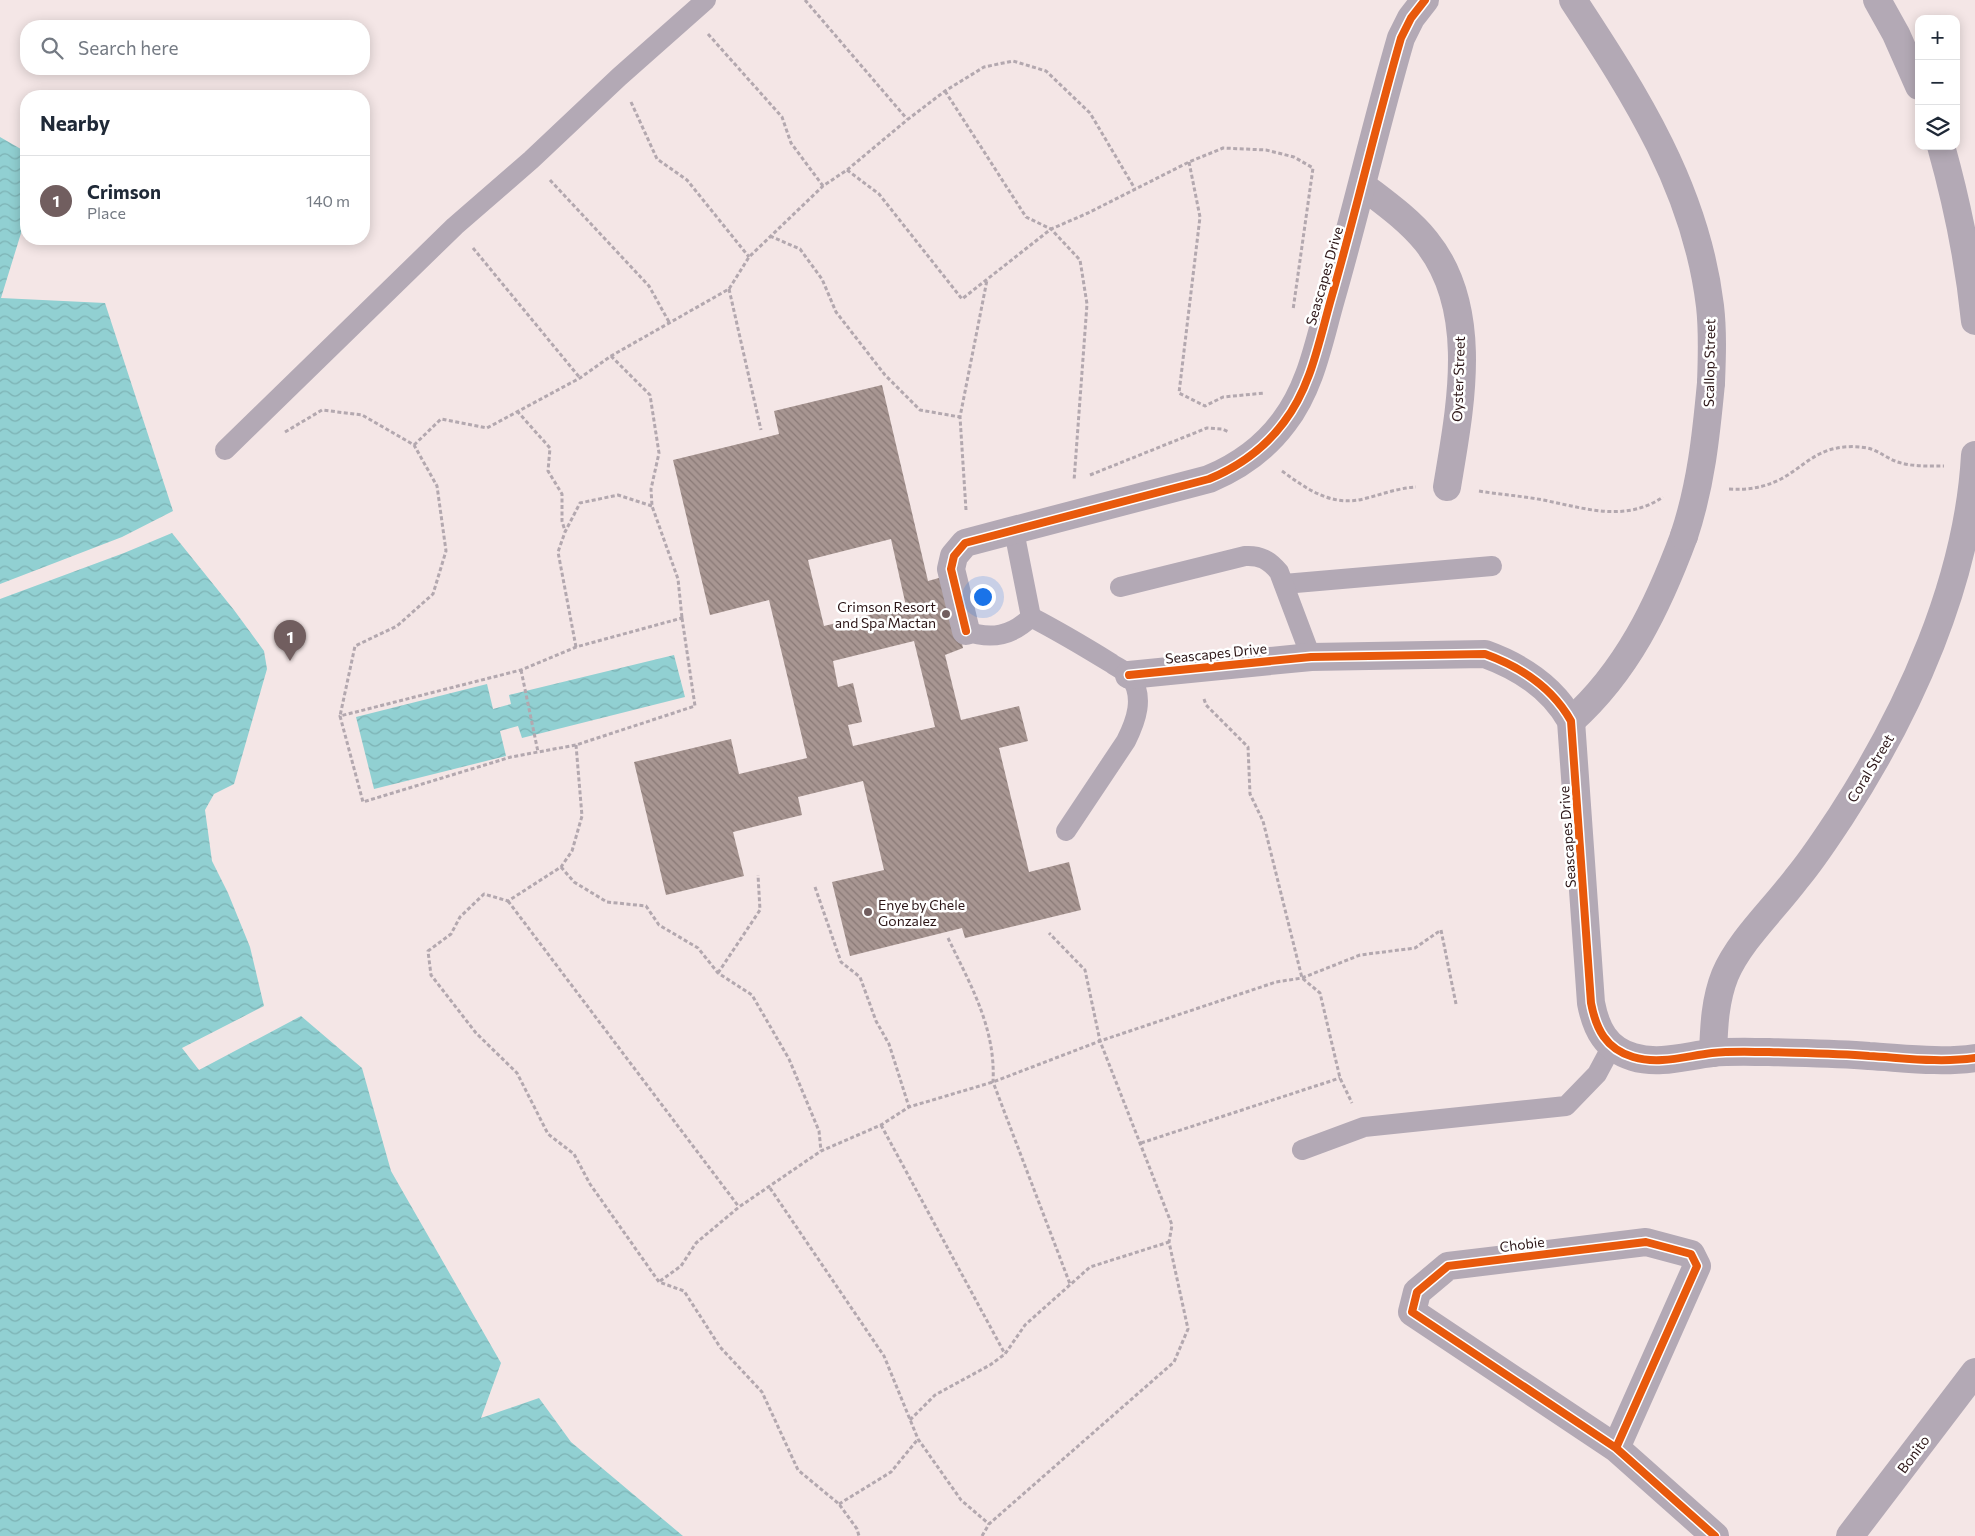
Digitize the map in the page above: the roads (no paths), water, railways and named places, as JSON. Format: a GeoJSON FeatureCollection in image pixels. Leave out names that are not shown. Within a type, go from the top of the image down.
{"type":"FeatureCollection","features":[{"type":"Feature","properties":{"kind":"street","name":"Seascapes Drive"},"geometry":{"type":"LineString","coordinates":[[966,631],[951,570],[954,556],[964,543],[1014,532],[1209,479],[1230,470],[1248,459],[1270,440],[1285,422],[1305,385],[1363,186],[1401,38],[1411,18],[1425,0]]}},
{"type":"Feature","properties":{"kind":"street","name":"Scallop Street"},"geometry":{"type":"LineString","coordinates":[[1571,721],[1597,697],[1633,646],[1654,608],[1684,536],[1700,482],[1706,441],[1712,344],[1710,307],[1704,270],[1686,205],[1647,117],[1573,0]]}},
{"type":"Feature","properties":{"kind":"street"},"geometry":{"type":"LineString","coordinates":[[1877,0],[1896,34],[1915,77]]}},
{"type":"Feature","properties":{"kind":"street"},"geometry":{"type":"LineString","coordinates":[[1941,150],[1960,226],[1975,321]]}},
{"type":"Feature","properties":{"kind":"street","name":"Oyster Street"},"geometry":{"type":"LineString","coordinates":[[1363,186],[1395,210],[1427,242],[1451,286],[1462,343],[1460,400],[1447,487]]}},
{"type":"Feature","properties":{"kind":"street","name":"Coral Street"},"geometry":{"type":"LineString","coordinates":[[1713,1053],[1718,995],[1734,958],[1798,878],[1840,818],[1892,732],[1932,642],[1950,587],[1970,504],[1975,455]]}},
{"type":"Feature","properties":{"kind":"street","name":"Seascapes Drive"},"geometry":{"type":"LineString","coordinates":[[1129,675],[1311,657],[1485,654],[1511,665],[1535,680],[1556,698],[1571,721],[1591,1003],[1594,1020],[1601,1034],[1612,1046],[1633,1057],[1647,1060],[1665,1060],[1713,1053],[1808,1053],[1940,1061],[1975,1058]]}},
{"type":"Feature","properties":{"kind":"street","name":"Chobie"},"geometry":{"type":"LineString","coordinates":[[1616,1448],[1697,1266],[1691,1254],[1646,1242],[1448,1266],[1417,1292],[1412,1312],[1616,1448],[1714,1536]]}},
{"type":"Feature","properties":{"kind":"street","name":"Bonito"},"geometry":{"type":"LineString","coordinates":[[1850,1536],[1975,1372]]}},
{"type":"Feature","properties":{"kind":"lane"},"geometry":{"type":"LineString","coordinates":[[225,450],[455,226],[531,160],[619,76],[706,0]]}},
{"type":"Feature","properties":{"kind":"lane"},"geometry":{"type":"LineString","coordinates":[[1014,532],[1031,616]]}},
{"type":"Feature","properties":{"kind":"lane"},"geometry":{"type":"LineString","coordinates":[[1120,587],[1236,558],[1256,556],[1265,559],[1272,564],[1284,584],[1311,657]]}},
{"type":"Feature","properties":{"kind":"lane"},"geometry":{"type":"LineString","coordinates":[[1284,584],[1492,566]]}},
{"type":"Feature","properties":{"kind":"lane"},"geometry":{"type":"LineString","coordinates":[[966,631],[980,636],[1000,635],[1022,626],[1031,616]]}},
{"type":"Feature","properties":{"kind":"lane"},"geometry":{"type":"LineString","coordinates":[[1031,616],[1072,638],[1129,675],[1138,696],[1134,726],[1066,831]]}},
{"type":"Feature","properties":{"kind":"lane"},"geometry":{"type":"LineString","coordinates":[[1302,1150],[1364,1127],[1566,1106],[1597,1074],[1612,1046]]}},
{"type":"Feature","properties":{"kind":"water"},"geometry":{"type":"Polygon","coordinates":[[[0,137],[20,149],[20,236],[1,298],[105,303],[173,511],[122,537],[0,584],[0,137]]]}},
{"type":"Feature","properties":{"kind":"water"},"geometry":{"type":"Polygon","coordinates":[[[172,533],[234,610],[264,651],[267,669],[234,784],[214,794],[205,810],[212,861],[228,893],[250,947],[264,1006],[182,1048],[199,1070],[301,1016],[362,1068],[391,1171],[501,1363],[481,1418],[539,1398],[571,1442],[683,1536],[0,1536],[0,599],[172,533]]]}},
{"type":"Feature","properties":{"kind":"water"},"geometry":{"type":"Polygon","coordinates":[[[674,655],[685,697],[522,738],[518,726],[500,731],[506,756],[374,789],[356,717],[487,684],[493,709],[511,704],[509,695],[674,655]]]}},
{"type":"Feature","properties":{"kind":"place","name":"Crimson Resort and Spa Mactan"},"geometry":{"type":"Point","coordinates":[946,614]}},
{"type":"Feature","properties":{"kind":"place","name":"Crimson"},"geometry":{"type":"Point","coordinates":[290,661]}},
{"type":"Feature","properties":{"kind":"place","name":"Enye by Chele Gonzalez"},"geometry":{"type":"Point","coordinates":[868,912]}}]}
